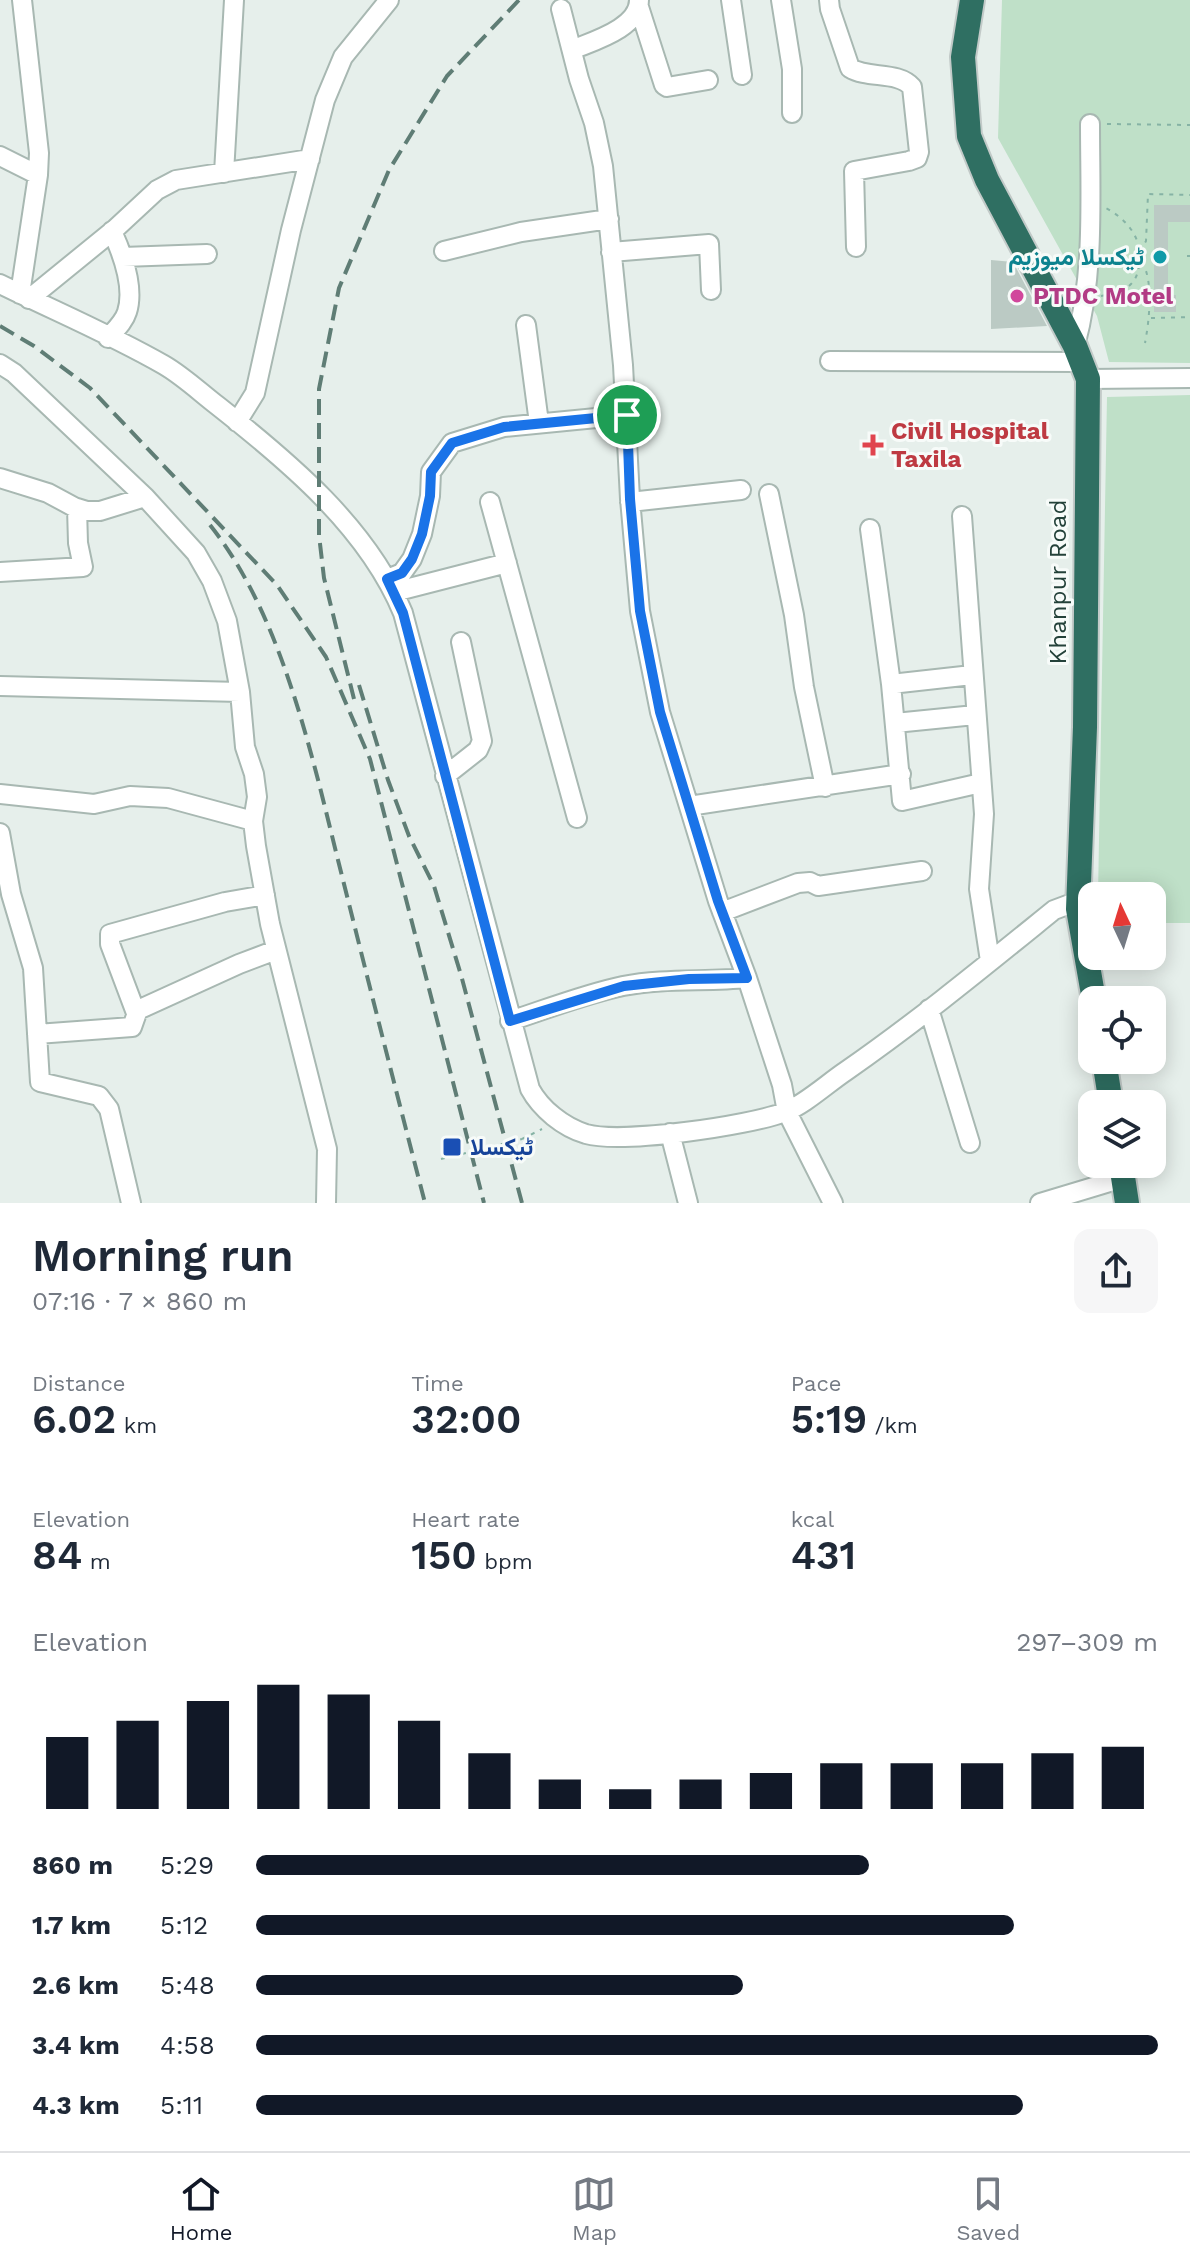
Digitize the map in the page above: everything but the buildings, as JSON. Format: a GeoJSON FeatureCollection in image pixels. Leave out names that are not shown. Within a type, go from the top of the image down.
{"type":"FeatureCollection","features":[{"type":"Feature","properties":{"kind":"highway","name":"Khanpur Road"},"geometry":{"type":"LineString","coordinates":[[972,0],[963,57],[969,136],[987,180],[1082,362],[1085,727],[1079,882]]}},
{"type":"Feature","properties":{"kind":"highway"},"geometry":{"type":"LineString","coordinates":[[1123,1178],[1127,1203]]}},
{"type":"Feature","properties":{"kind":"street"},"geometry":{"type":"LineString","coordinates":[[22,0],[39,153],[24,296]]}},
{"type":"Feature","properties":{"kind":"street"},"geometry":{"type":"LineString","coordinates":[[224,173],[234,0]]}},
{"type":"Feature","properties":{"kind":"street"},"geometry":{"type":"LineString","coordinates":[[237,422],[255,393],[263,346],[325,100],[343,57],[389,0]]}},
{"type":"Feature","properties":{"kind":"street"},"geometry":{"type":"LineString","coordinates":[[731,0],[742,75]]}},
{"type":"Feature","properties":{"kind":"street"},"geometry":{"type":"LineString","coordinates":[[781,0],[792,69],[792,113]]}},
{"type":"Feature","properties":{"kind":"street"},"geometry":{"type":"LineString","coordinates":[[829,0],[850,68],[861,74],[902,79],[912,87],[919,152],[917,158],[854,171],[856,247]]}},
{"type":"Feature","properties":{"kind":"street"},"geometry":{"type":"LineString","coordinates":[[572,50],[627,23],[636,15],[639,3]]}},
{"type":"Feature","properties":{"kind":"street"},"geometry":{"type":"LineString","coordinates":[[639,3],[664,85],[708,80]]}},
{"type":"Feature","properties":{"kind":"street"},"geometry":{"type":"LineString","coordinates":[[561,9],[594,123],[603,166],[627,415],[630,502],[640,611],[660,712],[722,912],[782,1085],[787,1112],[833,1203]]}},
{"type":"Feature","properties":{"kind":"street"},"geometry":{"type":"LineString","coordinates":[[1082,362],[1084,300],[1090,256],[1090,124]]}},
{"type":"Feature","properties":{"kind":"street"},"geometry":{"type":"LineString","coordinates":[[0,156],[38,175]]}},
{"type":"Feature","properties":{"kind":"street"},"geometry":{"type":"LineString","coordinates":[[24,296],[112,231],[157,190],[176,180],[310,159]]}},
{"type":"Feature","properties":{"kind":"street"},"geometry":{"type":"LineString","coordinates":[[444,251],[521,232],[609,219]]}},
{"type":"Feature","properties":{"kind":"street"},"geometry":{"type":"LineString","coordinates":[[108,338],[127,312],[128,292],[123,257],[112,231]]}},
{"type":"Feature","properties":{"kind":"street"},"geometry":{"type":"LineString","coordinates":[[611,252],[709,244],[711,290]]}},
{"type":"Feature","properties":{"kind":"street"},"geometry":{"type":"LineString","coordinates":[[123,257],[207,254]]}},
{"type":"Feature","properties":{"kind":"street"},"geometry":{"type":"LineString","coordinates":[[0,284],[167,367],[284,459],[319,494],[375,560],[403,613],[530,1089],[539,1106],[560,1121],[586,1134],[626,1138],[720,1126],[787,1112],[891,1040],[1054,910],[1078,901]]}},
{"type":"Feature","properties":{"kind":"street"},"geometry":{"type":"LineString","coordinates":[[526,325],[539,423]]}},
{"type":"Feature","properties":{"kind":"street"},"geometry":{"type":"LineString","coordinates":[[830,361],[1082,362],[1190,378]]}},
{"type":"Feature","properties":{"kind":"street"},"geometry":{"type":"LineString","coordinates":[[0,364],[14,373],[145,497],[196,553],[212,581],[227,621],[240,692],[245,747],[254,774],[257,797],[253,821],[276,950],[327,1149],[326,1203]]}},
{"type":"Feature","properties":{"kind":"street"},"geometry":{"type":"LineString","coordinates":[[390,585],[412,559],[425,521],[431,472],[452,443],[504,427],[627,415]]}},
{"type":"Feature","properties":{"kind":"street"},"geometry":{"type":"LineString","coordinates":[[0,478],[48,493],[77,508],[100,511],[145,497]]}},
{"type":"Feature","properties":{"kind":"street"},"geometry":{"type":"LineString","coordinates":[[630,502],[741,490]]}},
{"type":"Feature","properties":{"kind":"street"},"geometry":{"type":"LineString","coordinates":[[769,494],[825,787]]}},
{"type":"Feature","properties":{"kind":"street"},"geometry":{"type":"LineString","coordinates":[[490,502],[577,818]]}},
{"type":"Feature","properties":{"kind":"street"},"geometry":{"type":"LineString","coordinates":[[0,572],[83,567],[78,543],[77,508]]}},
{"type":"Feature","properties":{"kind":"street"},"geometry":{"type":"LineString","coordinates":[[962,516],[984,814],[979,889],[990,961]]}},
{"type":"Feature","properties":{"kind":"street"},"geometry":{"type":"LineString","coordinates":[[870,529],[891,684],[902,801],[981,783]]}},
{"type":"Feature","properties":{"kind":"street"},"geometry":{"type":"LineString","coordinates":[[390,585],[507,563]]}},
{"type":"Feature","properties":{"kind":"street"},"geometry":{"type":"LineString","coordinates":[[445,776],[478,750],[482,741],[461,642]]}},
{"type":"Feature","properties":{"kind":"street"},"geometry":{"type":"LineString","coordinates":[[891,684],[972,675]]}},
{"type":"Feature","properties":{"kind":"street"},"geometry":{"type":"LineString","coordinates":[[0,686],[240,692]]}},
{"type":"Feature","properties":{"kind":"street"},"geometry":{"type":"LineString","coordinates":[[895,723],[975,715]]}},
{"type":"Feature","properties":{"kind":"street"},"geometry":{"type":"LineString","coordinates":[[689,806],[901,774]]}},
{"type":"Feature","properties":{"kind":"street"},"geometry":{"type":"LineString","coordinates":[[0,794],[94,804],[130,796],[168,798],[253,821]]}},
{"type":"Feature","properties":{"kind":"street"},"geometry":{"type":"LineString","coordinates":[[0,833],[11,894],[33,968],[40,1082],[99,1096],[109,1109],[131,1203]]}},
{"type":"Feature","properties":{"kind":"street"},"geometry":{"type":"LineString","coordinates":[[722,912],[798,883],[810,882],[818,886],[922,871]]}},
{"type":"Feature","properties":{"kind":"street"},"geometry":{"type":"LineString","coordinates":[[37,1034],[132,1027],[136,1013],[110,944],[110,934],[225,902],[265,895]]}},
{"type":"Feature","properties":{"kind":"street"},"geometry":{"type":"LineString","coordinates":[[136,1013],[239,964],[276,950]]}},
{"type":"Feature","properties":{"kind":"street"},"geometry":{"type":"LineString","coordinates":[[510,1021],[624,986],[689,979],[747,978]]}},
{"type":"Feature","properties":{"kind":"street"},"geometry":{"type":"LineString","coordinates":[[929,1009],[970,1143]]}},
{"type":"Feature","properties":{"kind":"street"},"geometry":{"type":"LineString","coordinates":[[670,1133],[688,1203]]}},
{"type":"Feature","properties":{"kind":"street"},"geometry":{"type":"LineString","coordinates":[[1040,1203],[1104,1178]]}},
{"type":"Feature","properties":{"kind":"path"},"geometry":{"type":"LineString","coordinates":[[1090,124],[1190,125]]}},
{"type":"Feature","properties":{"kind":"path"},"geometry":{"type":"LineString","coordinates":[[1139,252],[1146,241],[1148,194],[1190,195]]}},
{"type":"Feature","properties":{"kind":"path"},"geometry":{"type":"LineString","coordinates":[[1084,300],[1125,289],[1137,276],[1140,260],[1136,237],[1126,221],[1106,208],[1090,203]]}},
{"type":"Feature","properties":{"kind":"path"},"geometry":{"type":"LineString","coordinates":[[1140,260],[1147,273],[1149,318],[1145,343]]}},
{"type":"Feature","properties":{"kind":"path"},"geometry":{"type":"LineString","coordinates":[[1149,318],[1190,317]]}},
{"type":"Feature","properties":{"kind":"path"},"geometry":{"type":"LineString","coordinates":[[441,1159],[522,1139],[560,1121]]}},
{"type":"Feature","properties":{"kind":"green space"},"geometry":{"type":"Polygon","coordinates":[[[1002,0],[1190,0],[1190,363],[1109,362],[1097,316],[998,138],[1002,0]]]}},
{"type":"Feature","properties":{"kind":"green space"},"geometry":{"type":"Polygon","coordinates":[[[1190,395],[1190,923],[1166,923],[1166,882],[1098,882],[1107,397],[1190,395]]]}},
{"type":"Feature","properties":{"kind":"railway"},"geometry":{"type":"LineString","coordinates":[[354,699],[324,578],[319,535],[319,389],[339,288],[389,170],[447,76],[519,0]]}},
{"type":"Feature","properties":{"kind":"railway"},"geometry":{"type":"LineString","coordinates":[[0,326],[34,346],[90,388],[277,585],[326,657],[370,759],[484,1203]]}},
{"type":"Feature","properties":{"kind":"railway"},"geometry":{"type":"LineString","coordinates":[[210,525],[236,563],[258,604],[294,695],[321,790],[425,1203]]}},
{"type":"Feature","properties":{"kind":"railway"},"geometry":{"type":"LineString","coordinates":[[359,685],[388,780],[409,836],[434,886],[522,1203]]}},
{"type":"Feature","properties":{"kind":"place","name":"ٹیکسلا میوزیم"},"geometry":{"type":"Point","coordinates":[1160,257]}},
{"type":"Feature","properties":{"kind":"place","name":"PTDC Motel"},"geometry":{"type":"Point","coordinates":[1017,296]}},
{"type":"Feature","properties":{"kind":"place","name":"Civil Hospital Taxila"},"geometry":{"type":"Point","coordinates":[873,445]}},
{"type":"Feature","properties":{"kind":"place","name":"ٹیکسلا"},"geometry":{"type":"Point","coordinates":[452,1147]}},
{"type":"Feature","properties":{"kind":"route"},"geometry":{"type":"LineString","coordinates":[[627,415],[630,499],[640,611],[660,712],[718,901],[747,978],[689,979],[624,986],[510,1021],[403,613],[387,579],[402,573],[412,559],[422,534],[430,496],[431,472],[452,443],[504,427],[627,415]]}}]}
